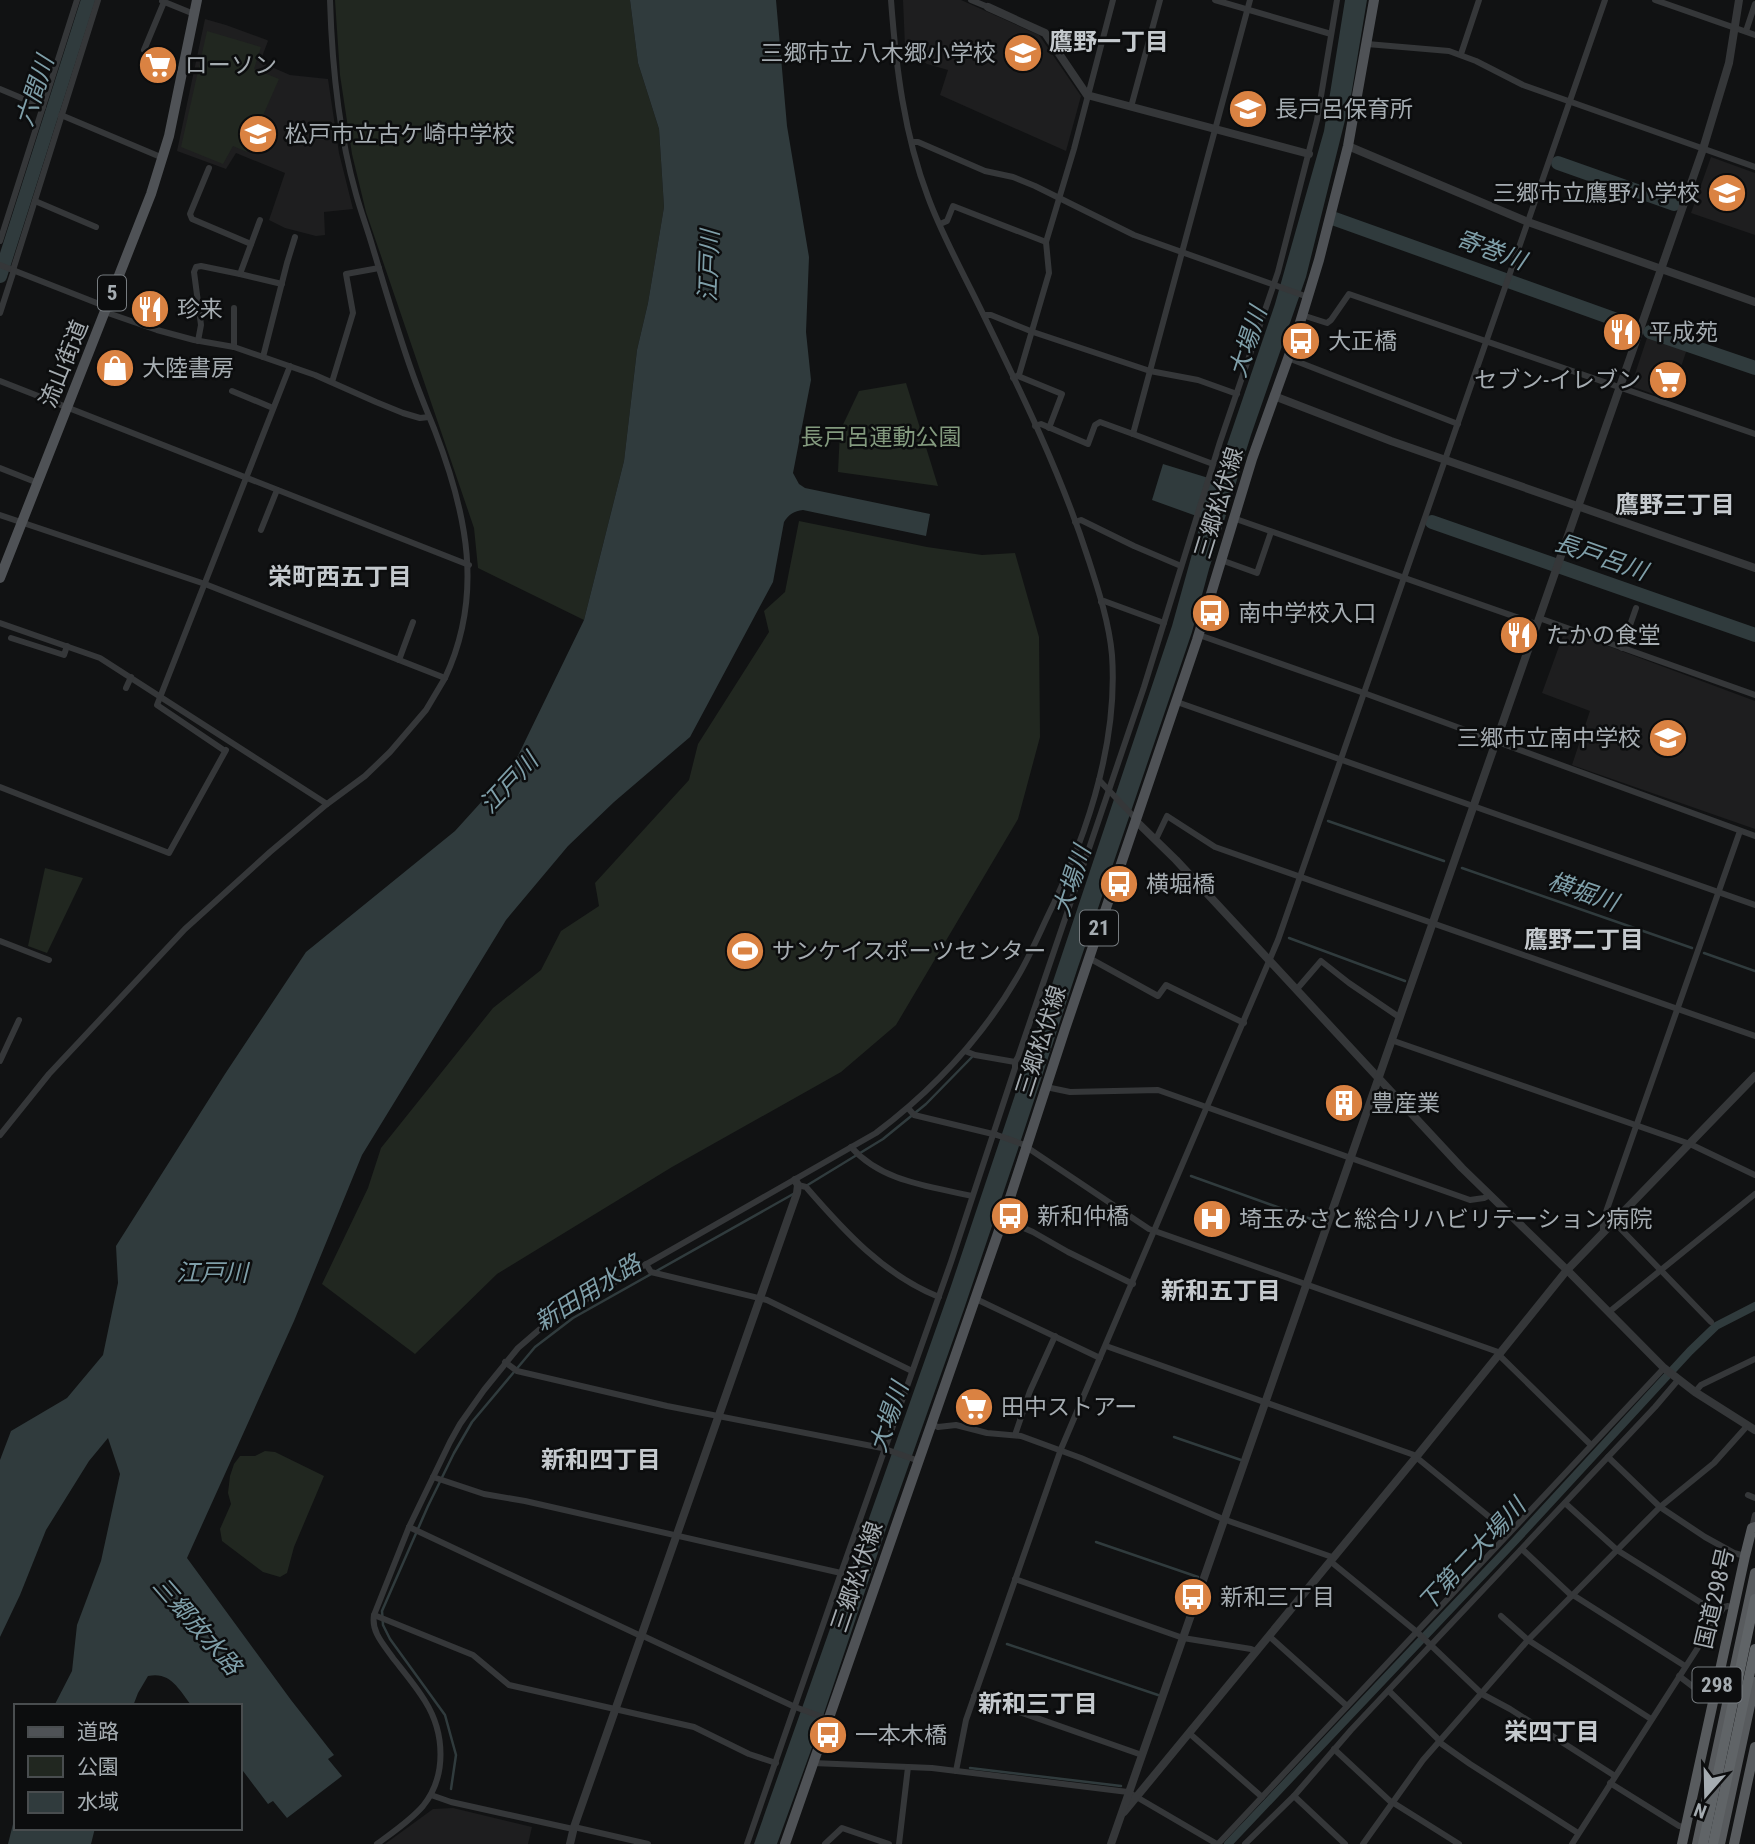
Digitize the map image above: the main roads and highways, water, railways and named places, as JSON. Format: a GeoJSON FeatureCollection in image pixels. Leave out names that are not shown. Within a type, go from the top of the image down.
{"type":"FeatureCollection","features":[{"type":"Feature","properties":{"kind":"highway","name":"国道298号"},"geometry":{"type":"LineString","coordinates":[[1682,1844],[1745,1556],[1754,1528]]}},
{"type":"Feature","properties":{"kind":"highway","name":"国道298号"},"geometry":{"type":"LineString","coordinates":[[1697,1844],[1755,1573]]}},
{"type":"Feature","properties":{"kind":"highway"},"geometry":{"type":"LineString","coordinates":[[1703,1844],[1755,1600]]}},
{"type":"Feature","properties":{"kind":"highway"},"geometry":{"type":"LineString","coordinates":[[1713,1844],[1755,1650]]}},
{"type":"Feature","properties":{"kind":"highway","name":"298"},"geometry":{"type":"LineString","coordinates":[[1720,1844],[1755,1682]]}},
{"type":"Feature","properties":{"kind":"highway"},"geometry":{"type":"LineString","coordinates":[[1734,1844],[1755,1747]]}},
{"type":"Feature","properties":{"kind":"main road","name":"流山街道"},"geometry":{"type":"LineString","coordinates":[[0,578],[151,194],[171,128],[197,0]]}},
{"type":"Feature","properties":{"kind":"main road","name":"三郷松伏線"},"geometry":{"type":"LineString","coordinates":[[785,1844],[813,1763],[825,1718],[915,1460],[931,1424],[976,1299],[1024,1146],[1134,818],[1177,702],[1252,459],[1289,358],[1302,315],[1304,296],[1348,146],[1374,0]]}},
{"type":"Feature","properties":{"kind":"water","name":"江戸川"},"geometry":{"type":"Polygon","coordinates":[[[630,0],[776,0],[787,126],[809,257],[806,332],[811,380],[793,473],[799,484],[805,488],[930,514],[926,536],[803,510],[788,517],[784,522],[773,582],[690,737],[614,802],[568,846],[506,920],[362,1155],[294,1321],[187,1558],[334,1755],[328,1759],[342,1776],[287,1818],[273,1801],[268,1804],[242,1770],[242,1704],[190,1704],[174,1683],[156,1675],[148,1676],[134,1704],[55,1704],[72,1671],[77,1625],[101,1561],[120,1474],[108,1438],[89,1461],[46,1530],[0,1637],[0,1460],[11,1431],[67,1398],[103,1355],[118,1283],[116,1246],[306,952],[455,831],[512,768],[584,620],[624,461],[637,350],[664,207],[659,129],[638,63],[630,0]]]}},
{"type":"Feature","properties":{"kind":"water"},"geometry":{"type":"Polygon","coordinates":[[[1345,0],[1367,0],[1351,96],[1306,277],[1251,435],[1192,632],[964,1309],[818,1731],[777,1844],[754,1844],[951,1286],[1172,626],[1202,518],[1152,500],[1163,464],[1215,480],[1275,304],[1324,131],[1345,0]]]}},
{"type":"Feature","properties":{"kind":"water"},"geometry":{"type":"Polygon","coordinates":[[[14,1820],[14,1830],[94,1830],[91,1844],[8,1844],[14,1820]]]}},
{"type":"Feature","properties":{"kind":"waterway","name":"六間川"},"geometry":{"type":"LineString","coordinates":[[0,276],[88,0]]}},
{"type":"Feature","properties":{"kind":"waterway"},"geometry":{"type":"LineString","coordinates":[[1558,163],[1674,204]]}},
{"type":"Feature","properties":{"kind":"waterway","name":"寄巻川"},"geometry":{"type":"LineString","coordinates":[[1335,219],[1631,325]]}},
{"type":"Feature","properties":{"kind":"waterway","name":"寄巻川"},"geometry":{"type":"LineString","coordinates":[[1650,332],[1755,368]]}},
{"type":"Feature","properties":{"kind":"waterway","name":"長戸呂川"},"geometry":{"type":"LineString","coordinates":[[1432,522],[1755,635]]}},
{"type":"Feature","properties":{"kind":"waterway","name":"横堀川"},"geometry":{"type":"LineString","coordinates":[[1328,821],[1444,861]]}},
{"type":"Feature","properties":{"kind":"waterway","name":"横堀川"},"geometry":{"type":"LineString","coordinates":[[1462,868],[1692,948]]}},
{"type":"Feature","properties":{"kind":"waterway"},"geometry":{"type":"LineString","coordinates":[[1289,938],[1405,981]]}},
{"type":"Feature","properties":{"kind":"waterway","name":"横堀川"},"geometry":{"type":"LineString","coordinates":[[1704,953],[1755,971]]}},
{"type":"Feature","properties":{"kind":"waterway","name":"新田用水路"},"geometry":{"type":"LineString","coordinates":[[806,1186],[883,1139],[926,1104],[972,1057]]}},
{"type":"Feature","properties":{"kind":"waterway"},"geometry":{"type":"LineString","coordinates":[[1191,1176],[1319,1222]]}},
{"type":"Feature","properties":{"kind":"waterway","name":"新田用水路"},"geometry":{"type":"LineString","coordinates":[[451,1789],[456,1755],[445,1715],[390,1639],[383,1625],[382,1611],[454,1453],[472,1422],[535,1347],[573,1318],[795,1193]]}},
{"type":"Feature","properties":{"kind":"waterway","name":"下第二大場川"},"geometry":{"type":"LineString","coordinates":[[1228,1844],[1514,1542],[1690,1351],[1716,1326],[1755,1306]]}},
{"type":"Feature","properties":{"kind":"waterway"},"geometry":{"type":"LineString","coordinates":[[1174,1437],[1241,1460]]}},
{"type":"Feature","properties":{"kind":"waterway"},"geometry":{"type":"LineString","coordinates":[[1096,1542],[1198,1577]]}},
{"type":"Feature","properties":{"kind":"waterway"},"geometry":{"type":"LineString","coordinates":[[1007,1644],[1158,1695]]}},
{"type":"Feature","properties":{"kind":"waterway"},"geometry":{"type":"LineString","coordinates":[[970,1768],[1121,1786]]}},
{"type":"Feature","properties":{"kind":"place","name":"三郷市立 八木郷小学校"},"geometry":{"type":"Point","coordinates":[1023,53]}},
{"type":"Feature","properties":{"kind":"place","name":"ローソン"},"geometry":{"type":"Point","coordinates":[158,65]}},
{"type":"Feature","properties":{"kind":"place","name":"長戸呂保育所"},"geometry":{"type":"Point","coordinates":[1248,109]}},
{"type":"Feature","properties":{"kind":"place","name":"松戸市立古ケ崎中学校"},"geometry":{"type":"Point","coordinates":[258,134]}},
{"type":"Feature","properties":{"kind":"place","name":"三郷市立鷹野小学校"},"geometry":{"type":"Point","coordinates":[1727,193]}},
{"type":"Feature","properties":{"kind":"place","name":"珍来"},"geometry":{"type":"Point","coordinates":[150,309]}},
{"type":"Feature","properties":{"kind":"place","name":"平成苑"},"geometry":{"type":"Point","coordinates":[1622,332]}},
{"type":"Feature","properties":{"kind":"place","name":"大正橋"},"geometry":{"type":"Point","coordinates":[1301,341]}},
{"type":"Feature","properties":{"kind":"place","name":"大陸書房"},"geometry":{"type":"Point","coordinates":[115,368]}},
{"type":"Feature","properties":{"kind":"place","name":"セブン-イレブン"},"geometry":{"type":"Point","coordinates":[1668,380]}},
{"type":"Feature","properties":{"kind":"place","name":"南中学校入口"},"geometry":{"type":"Point","coordinates":[1211,613]}},
{"type":"Feature","properties":{"kind":"place","name":"たかの食堂"},"geometry":{"type":"Point","coordinates":[1519,635]}},
{"type":"Feature","properties":{"kind":"place","name":"三郷市立南中学校"},"geometry":{"type":"Point","coordinates":[1668,738]}},
{"type":"Feature","properties":{"kind":"place","name":"横堀橋"},"geometry":{"type":"Point","coordinates":[1119,884]}},
{"type":"Feature","properties":{"kind":"place","name":"サンケイスポーツセンター"},"geometry":{"type":"Point","coordinates":[745,951]}},
{"type":"Feature","properties":{"kind":"place","name":"豊産業"},"geometry":{"type":"Point","coordinates":[1344,1103]}},
{"type":"Feature","properties":{"kind":"place","name":"新和仲橋"},"geometry":{"type":"Point","coordinates":[1010,1216]}},
{"type":"Feature","properties":{"kind":"place","name":"埼玉みさと総合リハビリテーション病院"},"geometry":{"type":"Point","coordinates":[1212,1219]}},
{"type":"Feature","properties":{"kind":"place","name":"田中ストアー"},"geometry":{"type":"Point","coordinates":[974,1407]}},
{"type":"Feature","properties":{"kind":"place","name":"新和三丁目"},"geometry":{"type":"Point","coordinates":[1193,1597]}},
{"type":"Feature","properties":{"kind":"place","name":"一本木橋"},"geometry":{"type":"Point","coordinates":[828,1735]}},
{"type":"Feature","properties":{"kind":"district","name":"鷹野一丁目"},"geometry":{"type":"Point","coordinates":[1109,42]}},
{"type":"Feature","properties":{"kind":"district","name":"鷹野三丁目"},"geometry":{"type":"Point","coordinates":[1675,505]}},
{"type":"Feature","properties":{"kind":"district","name":"栄町西五丁目"},"geometry":{"type":"Point","coordinates":[340,577]}},
{"type":"Feature","properties":{"kind":"district","name":"鷹野二丁目"},"geometry":{"type":"Point","coordinates":[1584,940]}},
{"type":"Feature","properties":{"kind":"district","name":"新和五丁目"},"geometry":{"type":"Point","coordinates":[1221,1291]}},
{"type":"Feature","properties":{"kind":"district","name":"新和四丁目"},"geometry":{"type":"Point","coordinates":[601,1460]}},
{"type":"Feature","properties":{"kind":"district","name":"新和三丁目"},"geometry":{"type":"Point","coordinates":[1038,1704]}},
{"type":"Feature","properties":{"kind":"district","name":"栄四丁目"},"geometry":{"type":"Point","coordinates":[1552,1732]}},
{"type":"Feature","properties":{"kind":"water label","name":"大場川"},"geometry":{"type":"Point","coordinates":[1248,342]}},
{"type":"Feature","properties":{"kind":"water label","name":"大場川"},"geometry":{"type":"Point","coordinates":[1072,881]}},
{"type":"Feature","properties":{"kind":"water label","name":"大場川"},"geometry":{"type":"Point","coordinates":[889,1417]}},
{"type":"Feature","properties":{"kind":"water label","name":"三郷放水路"},"geometry":{"type":"Point","coordinates":[197,1626]}},
{"type":"Feature","properties":{"kind":"park label","name":"長戸呂運動公園"},"geometry":{"type":"Point","coordinates":[881,437]}}]}
